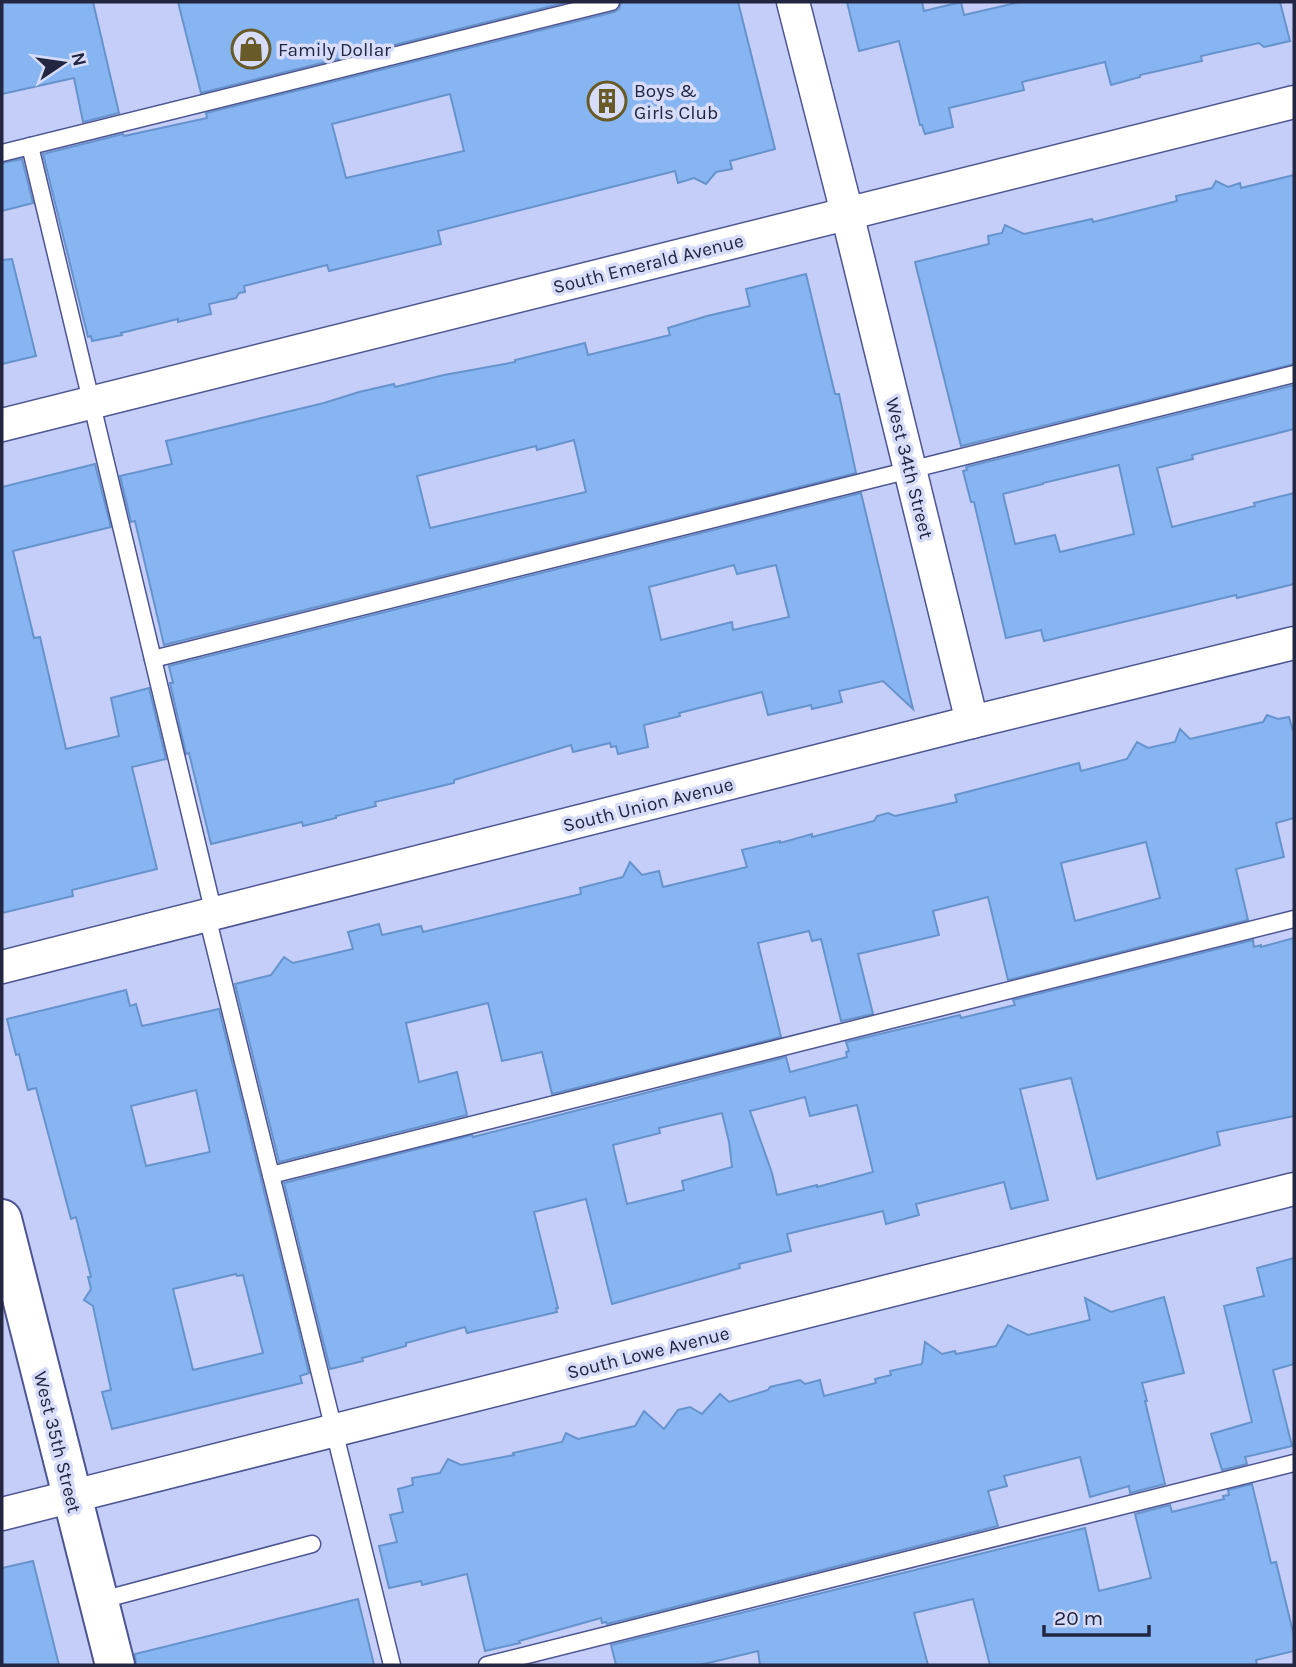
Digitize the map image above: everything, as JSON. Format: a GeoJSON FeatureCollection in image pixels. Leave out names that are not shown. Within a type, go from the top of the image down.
{"type":"FeatureCollection","features":[{"type":"Feature","properties":{"kind":"main road","name":"West 35th Street"},"geometry":{"type":"LineString","coordinates":[[4,1234],[114,1665]]}},
{"type":"Feature","properties":{"kind":"street","name":"West 34th Street"},"geometry":{"type":"LineString","coordinates":[[793,2],[972,722]]}},
{"type":"Feature","properties":{"kind":"street","name":"South Emerald Avenue"},"geometry":{"type":"LineString","coordinates":[[2,425],[1294,102]]}},
{"type":"Feature","properties":{"kind":"street","name":"South Union Avenue"},"geometry":{"type":"LineString","coordinates":[[2,967],[1294,643]]}},
{"type":"Feature","properties":{"kind":"street","name":"South Lowe Avenue"},"geometry":{"type":"LineString","coordinates":[[2,1514],[1294,1189]]}},
{"type":"Feature","properties":{"kind":"lane"},"geometry":{"type":"LineString","coordinates":[[2,153],[611,2]]}},
{"type":"Feature","properties":{"kind":"lane"},"geometry":{"type":"LineString","coordinates":[[30,146],[153,659],[271,1175],[392,1665]]}},
{"type":"Feature","properties":{"kind":"lane"},"geometry":{"type":"LineString","coordinates":[[153,659],[1294,373]]}},
{"type":"Feature","properties":{"kind":"lane"},"geometry":{"type":"LineString","coordinates":[[271,1175],[1294,919]]}},
{"type":"Feature","properties":{"kind":"lane"},"geometry":{"type":"LineString","coordinates":[[487,1665],[1294,1463]]}},
{"type":"Feature","properties":{"kind":"lane"},"geometry":{"type":"LineString","coordinates":[[98,1601],[313,1544]]}},
{"type":"Feature","properties":{"kind":"building"},"geometry":{"type":"Polygon","coordinates":[[[2,2],[93,2],[119,113],[83,122],[74,78],[2,94],[2,2]]]}},
{"type":"Feature","properties":{"kind":"building"},"geometry":{"type":"Polygon","coordinates":[[[178,2],[568,2],[201,93],[178,2]]]}},
{"type":"Feature","properties":{"kind":"building"},"geometry":{"type":"Polygon","coordinates":[[[621,2],[738,2],[775,149],[730,161],[732,169],[716,172],[706,184],[694,178],[678,183],[675,171],[438,231],[441,244],[329,271],[327,265],[244,286],[245,292],[239,293],[236,298],[209,304],[211,314],[178,322],[178,319],[92,341],[91,336],[88,337],[43,154],[123,134],[124,136],[207,118],[206,113],[619,9],[621,2]],[[450,94],[332,124],[346,178],[464,151],[450,94]]]}},
{"type":"Feature","properties":{"kind":"building"},"geometry":{"type":"Polygon","coordinates":[[[847,2],[922,2],[924,11],[961,2],[964,15],[1020,2],[1280,2],[1290,41],[1264,47],[1259,43],[1201,56],[1202,61],[1140,75],[1111,85],[1105,62],[1022,82],[1024,90],[949,108],[953,127],[925,134],[920,125],[899,41],[859,51],[847,2]]]}},
{"type":"Feature","properties":{"kind":"building"},"geometry":{"type":"Polygon","coordinates":[[[22,159],[33,203],[2,211],[2,163],[22,159]]]}},
{"type":"Feature","properties":{"kind":"building"},"geometry":{"type":"Polygon","coordinates":[[[1294,175],[1294,364],[961,446],[915,262],[989,244],[988,236],[1002,233],[1005,225],[1024,234],[1092,219],[1093,222],[1177,201],[1176,196],[1212,188],[1216,181],[1228,187],[1240,183],[1241,188],[1294,175]]]}},
{"type":"Feature","properties":{"kind":"building"},"geometry":{"type":"Polygon","coordinates":[[[12,259],[36,356],[2,364],[2,260],[12,259]]]}},
{"type":"Feature","properties":{"kind":"building"},"geometry":{"type":"Polygon","coordinates":[[[806,274],[835,394],[839,394],[856,473],[164,645],[135,521],[131,522],[120,476],[172,464],[166,441],[359,392],[515,362],[585,343],[588,355],[670,335],[668,328],[750,306],[746,289],[806,274]],[[574,440],[537,450],[536,446],[417,476],[430,528],[586,492],[574,440]]]}},
{"type":"Feature","properties":{"kind":"building"},"geometry":{"type":"Polygon","coordinates":[[[1294,385],[1294,429],[1192,455],[1193,459],[1157,468],[1172,527],[1294,493],[1294,584],[1237,598],[1236,595],[1044,641],[1041,630],[1006,638],[974,502],[971,502],[963,471],[967,470],[966,467],[1294,385]],[[1119,465],[1003,494],[1015,544],[1055,535],[1060,552],[1134,534],[1119,465]]]}},
{"type":"Feature","properties":{"kind":"building"},"geometry":{"type":"Polygon","coordinates":[[[95,464],[111,527],[13,551],[34,638],[40,637],[66,749],[119,736],[111,698],[149,688],[166,759],[132,767],[157,869],[72,890],[73,896],[2,913],[2,487],[95,464]]]}},
{"type":"Feature","properties":{"kind":"building"},"geometry":{"type":"Polygon","coordinates":[[[861,493],[913,709],[883,681],[839,691],[842,702],[812,709],[811,705],[768,715],[762,692],[679,713],[680,716],[644,725],[648,747],[618,754],[616,746],[611,747],[610,743],[573,752],[571,745],[454,780],[454,783],[375,802],[376,806],[336,818],[303,826],[302,822],[211,844],[189,753],[186,754],[170,683],[173,683],[169,666],[861,493]],[[734,565],[649,587],[661,640],[732,622],[733,630],[789,617],[776,565],[737,574],[734,565]]]}},
{"type":"Feature","properties":{"kind":"building"},"geometry":{"type":"Polygon","coordinates":[[[1267,715],[1278,719],[1289,717],[1294,734],[1294,818],[1276,823],[1284,857],[1236,869],[1248,920],[1008,980],[988,897],[933,911],[939,935],[858,954],[873,1014],[841,1021],[821,939],[812,941],[809,931],[758,943],[781,1037],[552,1094],[542,1052],[502,1061],[488,1003],[406,1023],[419,1082],[457,1072],[467,1115],[279,1162],[235,984],[271,975],[284,957],[293,963],[353,949],[348,932],[379,924],[382,935],[421,926],[423,932],[581,894],[580,888],[623,877],[630,862],[642,875],[659,871],[663,887],[747,867],[742,850],[812,834],[812,837],[874,821],[877,816],[888,813],[895,816],[957,802],[955,795],[1079,763],[1081,771],[1127,759],[1137,742],[1148,748],[1175,742],[1180,729],[1190,739],[1263,722],[1267,715]],[[1146,842],[1061,863],[1075,921],[1160,898],[1146,842]]]}},
{"type":"Feature","properties":{"kind":"building"},"geometry":{"type":"Polygon","coordinates":[[[1294,938],[1294,1116],[1217,1132],[1220,1145],[1097,1179],[1071,1078],[1020,1089],[1048,1200],[1011,1209],[1004,1182],[916,1204],[919,1215],[886,1224],[883,1211],[787,1234],[791,1251],[739,1264],[740,1268],[612,1304],[586,1199],[534,1212],[557,1312],[467,1333],[465,1327],[406,1343],[406,1346],[362,1358],[363,1361],[330,1369],[284,1183],[786,1057],[790,1072],[847,1057],[846,1052],[849,1051],[846,1042],[1015,1005],[1013,1000],[1253,940],[1254,947],[1294,938]],[[805,1097],[750,1111],[777,1195],[873,1172],[857,1105],[810,1116],[805,1097]],[[722,1113],[659,1128],[660,1133],[613,1145],[627,1204],[684,1190],[682,1181],[732,1167],[722,1113]]]}},
{"type":"Feature","properties":{"kind":"building"},"geometry":{"type":"Polygon","coordinates":[[[126,990],[130,1006],[136,1004],[142,1026],[219,1009],[309,1373],[300,1376],[302,1383],[112,1429],[102,1392],[111,1390],[93,1306],[84,1300],[91,1289],[88,1277],[91,1277],[76,1217],[71,1219],[36,1088],[28,1090],[7,1019],[126,990]],[[196,1090],[131,1106],[146,1166],[210,1152],[196,1090]],[[236,1274],[173,1289],[193,1370],[263,1353],[243,1275],[236,1274]]]}},
{"type":"Feature","properties":{"kind":"building"},"geometry":{"type":"Polygon","coordinates":[[[1294,1258],[1294,1364],[1273,1370],[1292,1446],[1245,1457],[1247,1464],[1222,1470],[1211,1434],[1252,1422],[1224,1306],[1264,1296],[1257,1268],[1294,1258]]]}},
{"type":"Feature","properties":{"kind":"building"},"geometry":{"type":"Polygon","coordinates":[[[1164,1297],[1184,1373],[1142,1383],[1165,1484],[1130,1493],[1129,1486],[1090,1497],[1080,1457],[1004,1476],[1007,1486],[988,1491],[998,1526],[607,1624],[602,1623],[601,1618],[485,1651],[467,1574],[422,1585],[421,1581],[389,1588],[379,1546],[397,1542],[390,1515],[403,1512],[398,1489],[413,1485],[412,1478],[440,1473],[448,1459],[461,1465],[562,1442],[566,1433],[578,1439],[635,1426],[644,1411],[664,1429],[678,1410],[690,1407],[702,1414],[720,1394],[729,1402],[768,1390],[770,1387],[800,1380],[805,1384],[820,1380],[824,1396],[876,1383],[875,1379],[891,1375],[890,1371],[922,1364],[925,1342],[942,1354],[955,1351],[956,1354],[996,1346],[1008,1325],[1028,1335],[1090,1320],[1085,1298],[1111,1312],[1164,1297]]]}},
{"type":"Feature","properties":{"kind":"building"},"geometry":{"type":"Polygon","coordinates":[[[1252,1484],[1271,1563],[1276,1562],[1294,1636],[1294,1651],[1256,1660],[1257,1665],[990,1665],[973,1599],[914,1613],[928,1665],[760,1665],[758,1651],[700,1665],[616,1665],[611,1645],[1085,1528],[1099,1591],[1151,1578],[1135,1514],[1170,1505],[1172,1512],[1224,1499],[1223,1496],[1229,1495],[1228,1490],[1252,1484]]]}},
{"type":"Feature","properties":{"kind":"building"},"geometry":{"type":"Polygon","coordinates":[[[33,1561],[59,1665],[2,1665],[2,1568],[33,1561]]]}},
{"type":"Feature","properties":{"kind":"building"},"geometry":{"type":"Polygon","coordinates":[[[358,1599],[374,1665],[136,1665],[135,1654],[358,1599]]]}},
{"type":"Feature","properties":{"kind":"place","name":"Family Dollar"},"geometry":{"type":"Point","coordinates":[251,49]}},
{"type":"Feature","properties":{"kind":"place","name":"Boys & Girls Club"},"geometry":{"type":"Point","coordinates":[607,101]}}]}
